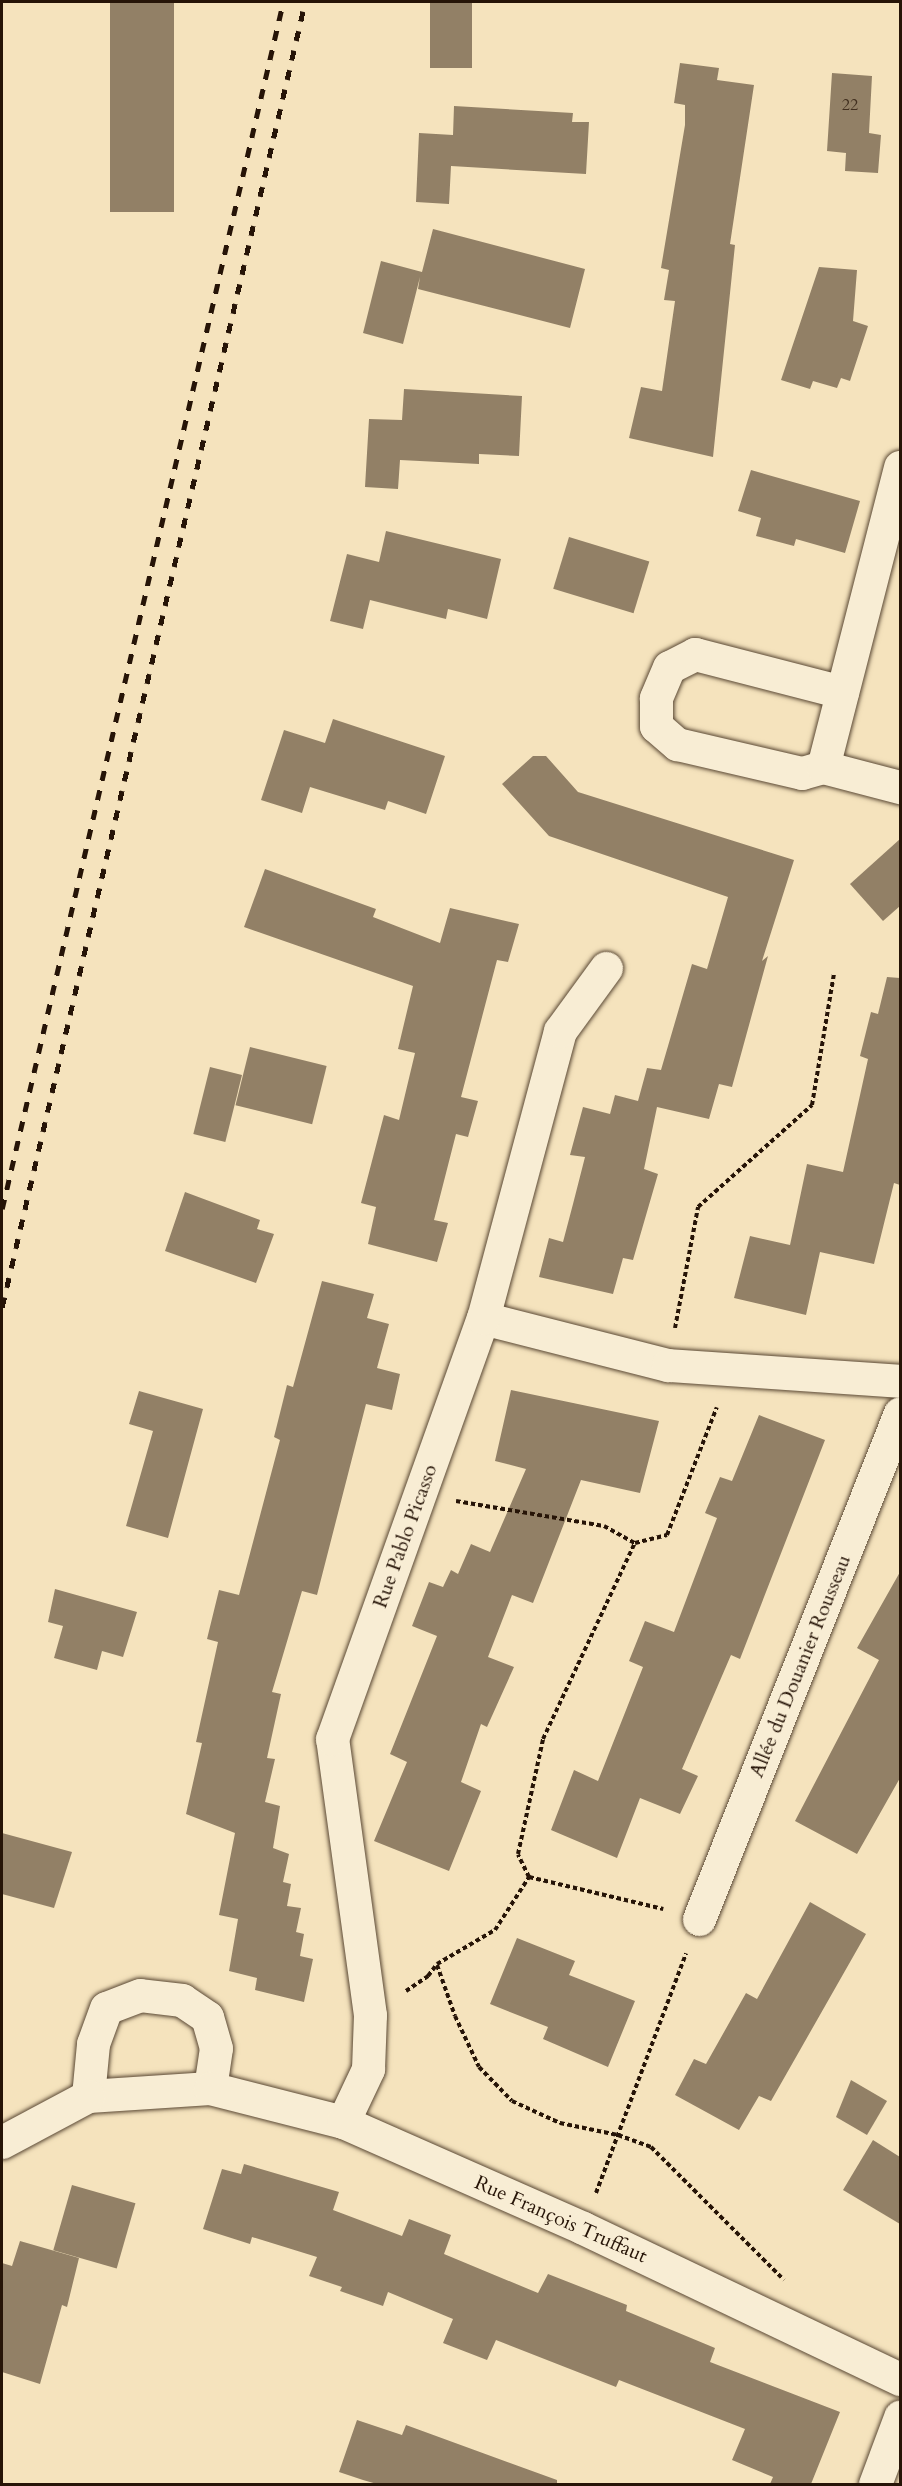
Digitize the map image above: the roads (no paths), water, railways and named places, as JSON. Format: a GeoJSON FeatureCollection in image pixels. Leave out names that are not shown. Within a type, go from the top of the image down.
{"type":"FeatureCollection","features":[{"type":"Feature","properties":{"kind":"street"},"geometry":{"type":"LineString","coordinates":[[823,767],[900,467]]}},
{"type":"Feature","properties":{"kind":"street"},"geometry":{"type":"LineString","coordinates":[[842,692],[695,654],[669,667],[656,698],[656,726],[677,744],[802,773],[823,767],[900,787]]}},
{"type":"Feature","properties":{"kind":"street","name":"Rue Pablo Picasso"},"geometry":{"type":"LineString","coordinates":[[343,2122],[368,2069],[370,2014],[332,1739],[483,1318],[560,1031],[606,968]]}},
{"type":"Feature","properties":{"kind":"street"},"geometry":{"type":"LineString","coordinates":[[483,1318],[668,1365],[900,1380]]}},
{"type":"Feature","properties":{"kind":"street","name":"Allée du Douanier Rousseau"},"geometry":{"type":"LineString","coordinates":[[699,1919],[900,1413]]}},
{"type":"Feature","properties":{"kind":"street"},"geometry":{"type":"LineString","coordinates":[[88,2096],[93,2044],[106,2008],[140,1995],[182,2000],[207,2017],[216,2048],[210,2088]]}},
{"type":"Feature","properties":{"kind":"street","name":"Rue François Truffaut"},"geometry":{"type":"LineString","coordinates":[[2,2142],[88,2096],[210,2088],[343,2122],[583,2228],[900,2379]]}},
{"type":"Feature","properties":{"kind":"street"},"geometry":{"type":"LineString","coordinates":[[875,2484],[900,2417]]}},
{"type":"Feature","properties":{"kind":"railway"},"geometry":{"type":"LineString","coordinates":[[2,1209],[283,2]]}},
{"type":"Feature","properties":{"kind":"railway"},"geometry":{"type":"LineString","coordinates":[[2,1307],[305,2]]}}]}
